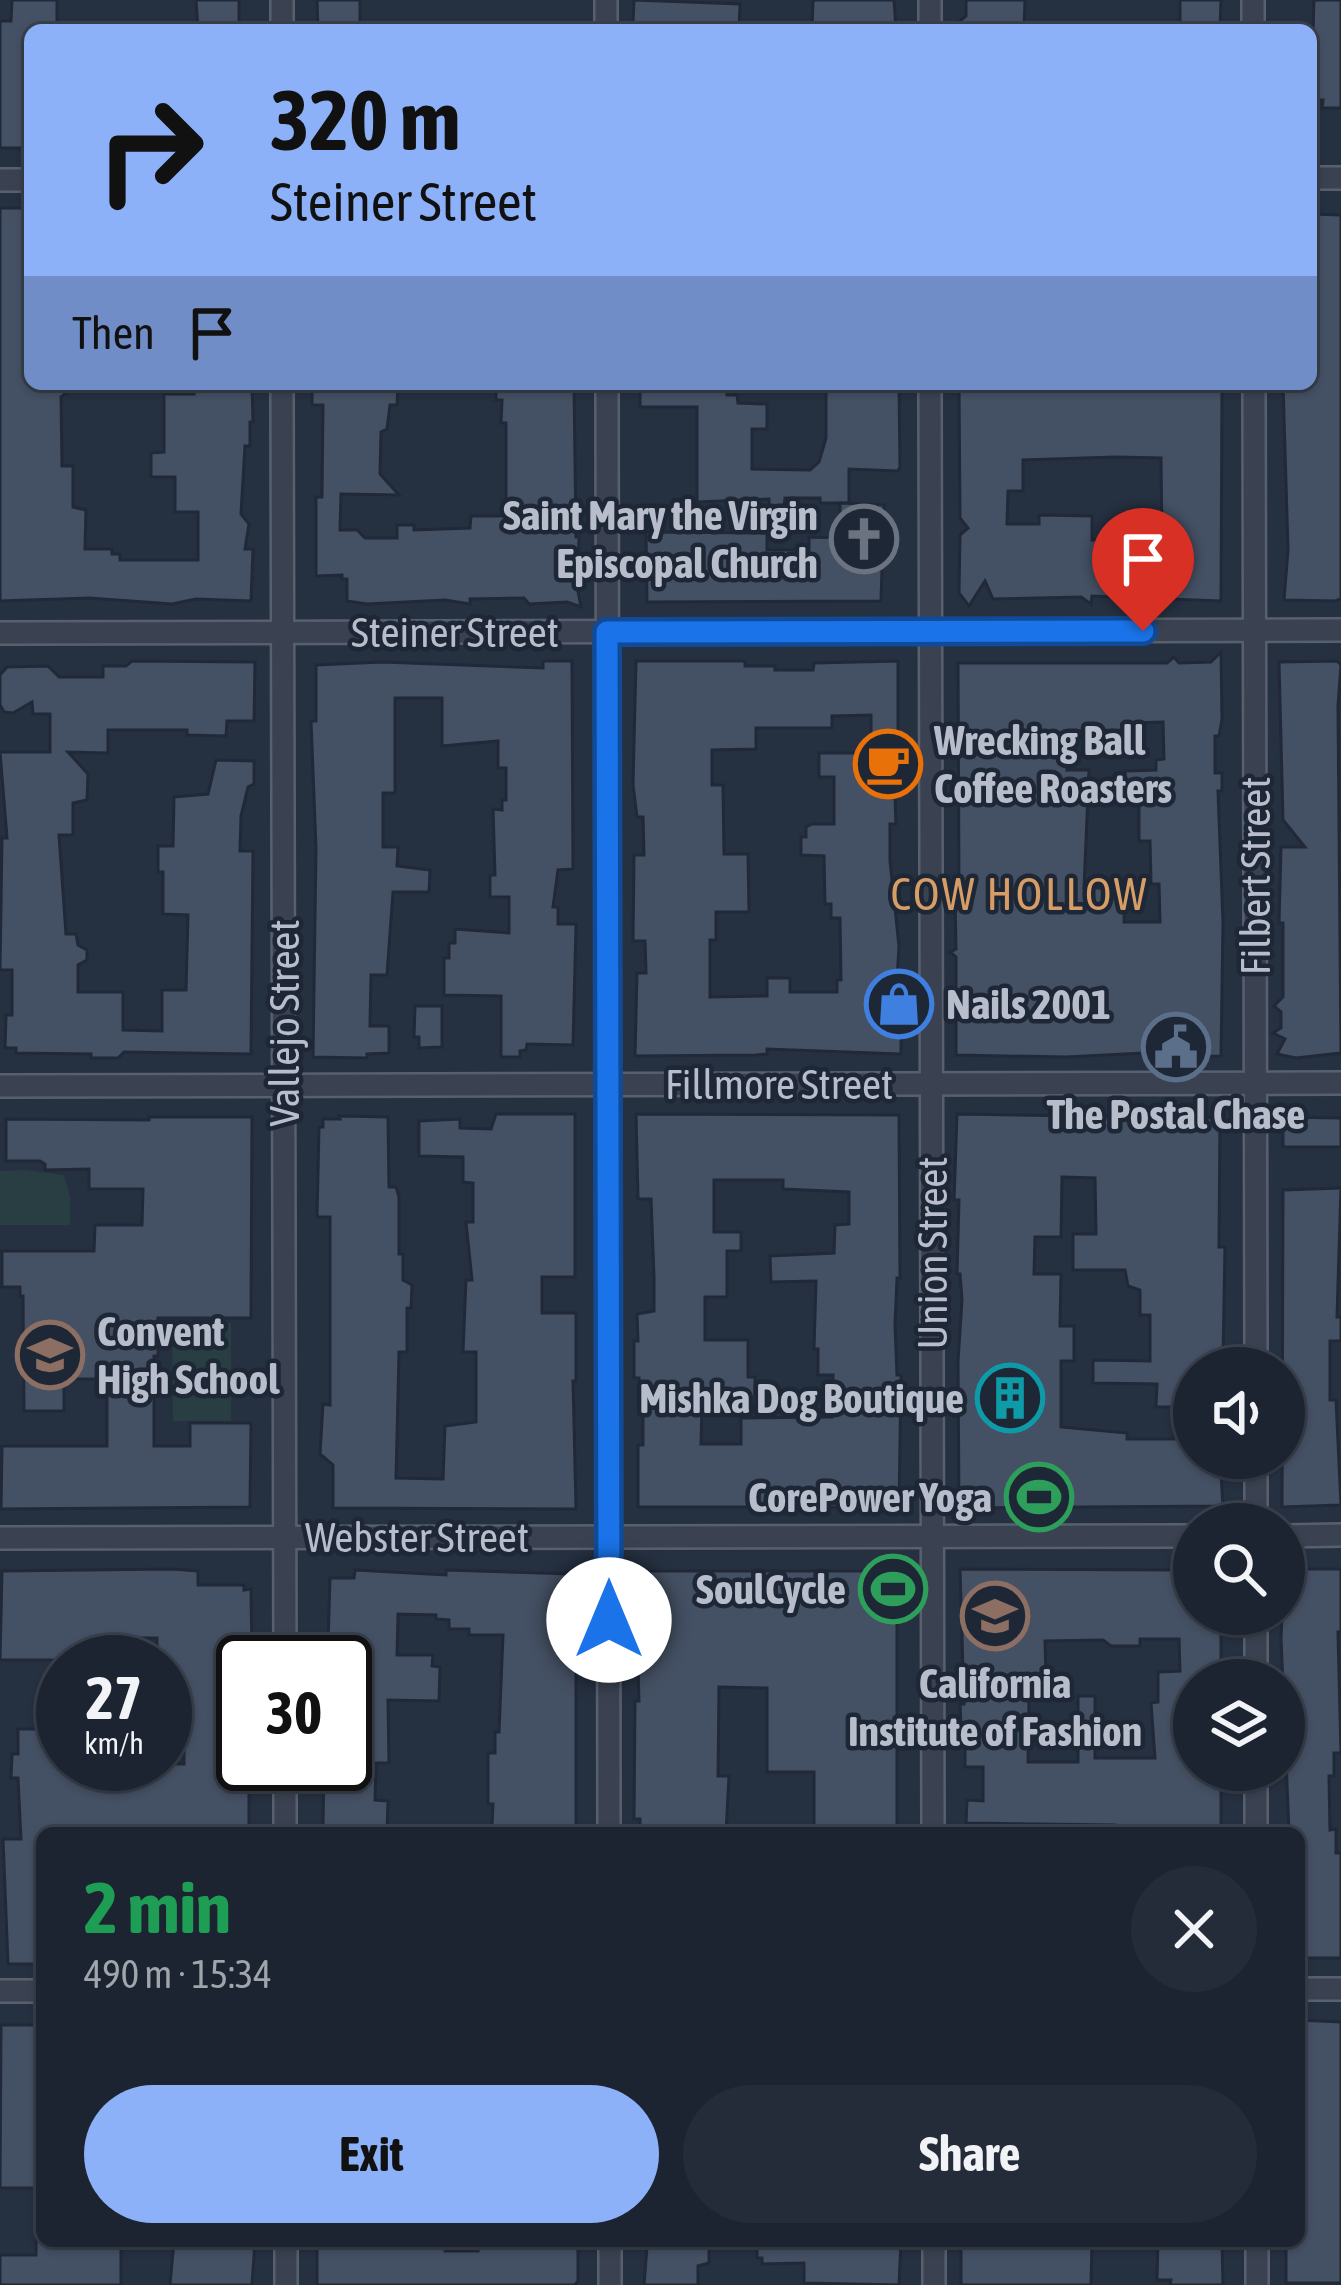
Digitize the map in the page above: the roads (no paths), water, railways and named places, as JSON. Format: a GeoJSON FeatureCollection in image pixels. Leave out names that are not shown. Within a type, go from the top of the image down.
{"type":"FeatureCollection","features":[{"type":"Feature","properties":{"kind":"street","name":"Vallejo Street"},"geometry":{"type":"LineString","coordinates":[[283,390],[285,1635]]}},
{"type":"Feature","properties":{"kind":"street"},"geometry":{"type":"LineString","coordinates":[[607,390],[609,1827]]}},
{"type":"Feature","properties":{"kind":"street","name":"Union Street"},"geometry":{"type":"LineString","coordinates":[[930,390],[933,1827]]}},
{"type":"Feature","properties":{"kind":"street","name":"Filbert Street"},"geometry":{"type":"LineString","coordinates":[[1254,390],[1256,1347]]}},
{"type":"Feature","properties":{"kind":"street","name":"Steiner Street"},"geometry":{"type":"LineString","coordinates":[[0,632],[1341,630]]}},
{"type":"Feature","properties":{"kind":"street","name":"Fillmore Street"},"geometry":{"type":"LineString","coordinates":[[0,1086],[1341,1083]]}},
{"type":"Feature","properties":{"kind":"street"},"geometry":{"type":"LineString","coordinates":[[1305,1536],[1341,1535]]}},
{"type":"Feature","properties":{"kind":"street","name":"Webster Street"},"geometry":{"type":"LineString","coordinates":[[0,1538],[1173,1536]]}},
{"type":"Feature","properties":{"kind":"street"},"geometry":{"type":"LineString","coordinates":[[285,1791],[285,1827]]}},
{"type":"Feature","properties":{"kind":"street"},"geometry":{"type":"LineString","coordinates":[[1256,1791],[1256,1827]]}},
{"type":"Feature","properties":{"kind":"street"},"geometry":{"type":"LineString","coordinates":[[1305,1989],[1341,1989]]}},
{"type":"Feature","properties":{"kind":"street"},"geometry":{"type":"LineString","coordinates":[[0,1991],[36,1991]]}},
{"type":"Feature","properties":{"kind":"street"},"geometry":{"type":"LineString","coordinates":[[286,2247],[286,2285]]}},
{"type":"Feature","properties":{"kind":"street"},"geometry":{"type":"LineString","coordinates":[[610,2247],[610,2285]]}},
{"type":"Feature","properties":{"kind":"street"},"geometry":{"type":"LineString","coordinates":[[934,2247],[934,2285]]}},
{"type":"Feature","properties":{"kind":"street"},"geometry":{"type":"LineString","coordinates":[[1257,2247],[1257,2285]]}},
{"type":"Feature","properties":{"kind":"place","name":"Saint Mary the Virgin Episcopal Church"},"geometry":{"type":"Point","coordinates":[864,539]}},
{"type":"Feature","properties":{"kind":"place","name":"Wrecking Ball Coffee Roasters"},"geometry":{"type":"Point","coordinates":[888,764]}},
{"type":"Feature","properties":{"kind":"place","name":"Nails 2001"},"geometry":{"type":"Point","coordinates":[899,1004]}},
{"type":"Feature","properties":{"kind":"place","name":"The Postal Chase"},"geometry":{"type":"Point","coordinates":[1176,1047]}},
{"type":"Feature","properties":{"kind":"place","name":"Convent High School"},"geometry":{"type":"Point","coordinates":[50,1355]}},
{"type":"Feature","properties":{"kind":"place","name":"Mishka Dog Boutique"},"geometry":{"type":"Point","coordinates":[1010,1398]}},
{"type":"Feature","properties":{"kind":"place","name":"CorePower Yoga"},"geometry":{"type":"Point","coordinates":[1039,1497]}},
{"type":"Feature","properties":{"kind":"place","name":"SoulCycle"},"geometry":{"type":"Point","coordinates":[893,1589]}},
{"type":"Feature","properties":{"kind":"place","name":"California Institute of Fashion"},"geometry":{"type":"Point","coordinates":[995,1616]}},
{"type":"Feature","properties":{"kind":"district","name":"COW HOLLOW"},"geometry":{"type":"Point","coordinates":[1020,894]}}]}
